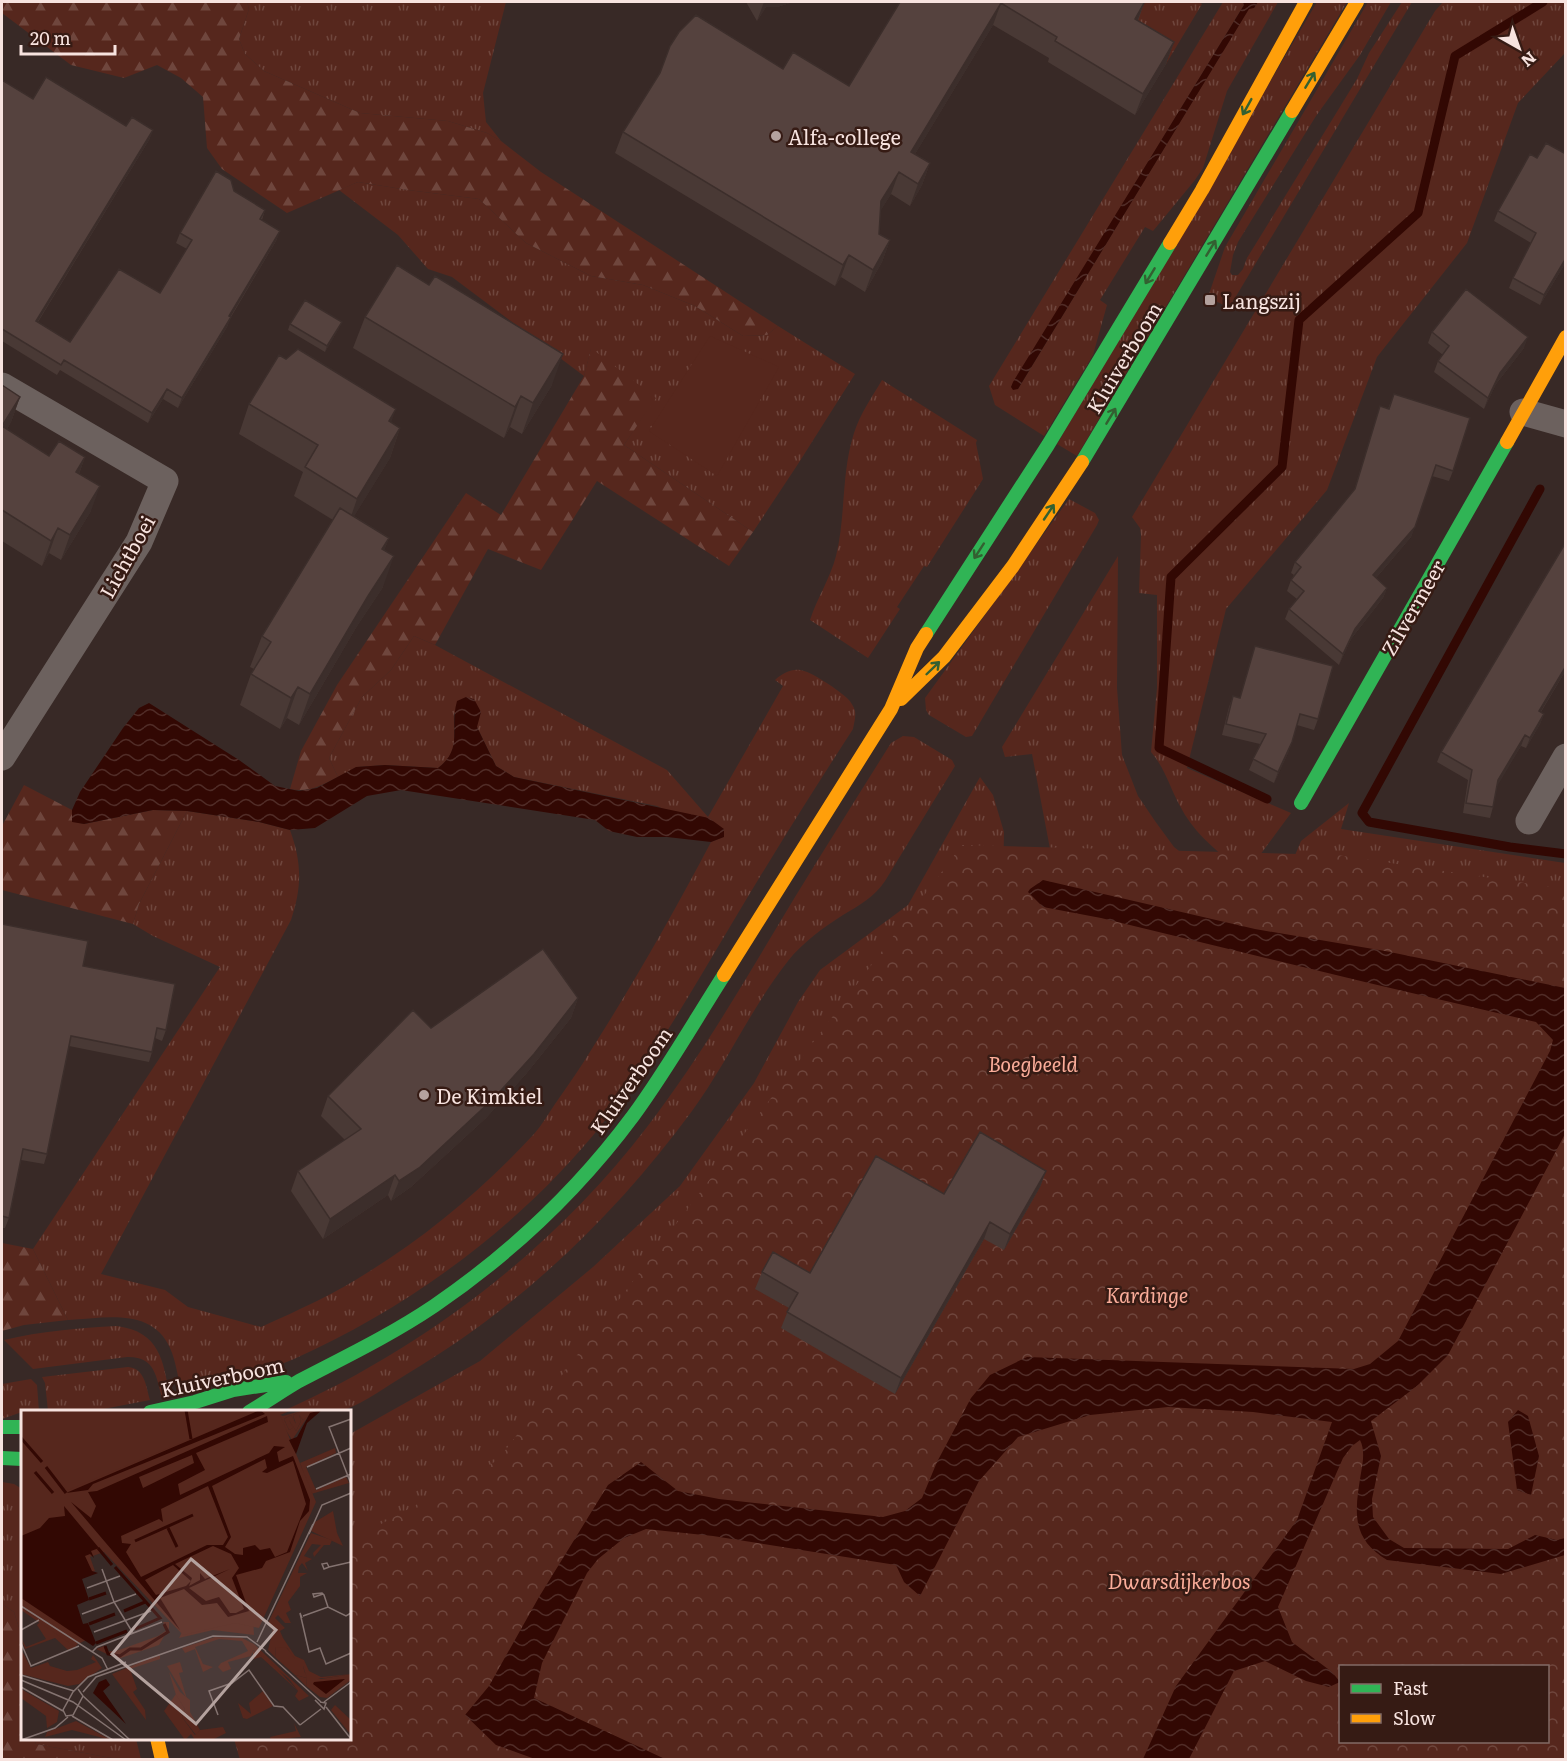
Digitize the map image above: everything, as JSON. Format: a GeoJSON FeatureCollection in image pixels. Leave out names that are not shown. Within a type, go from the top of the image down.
{"type":"FeatureCollection","features":[{"type":"Feature","properties":{"kind":"main road","name":"Kluiverboom"},"geometry":{"type":"LineString","coordinates":[[252,1410],[303,1379],[349,1357],[402,1326],[452,1293],[500,1256],[545,1215],[625,1126],[660,1077],[891,709],[917,648],[1048,444],[1202,190],[1306,2]]}},
{"type":"Feature","properties":{"kind":"main road","name":"Kluiverboom"},"geometry":{"type":"LineString","coordinates":[[891,709],[944,657],[1012,566],[1080,465],[1357,2]]}},
{"type":"Feature","properties":{"kind":"main road","name":"Zilvermeer"},"geometry":{"type":"LineString","coordinates":[[1301,803],[1566,337]]}},
{"type":"Feature","properties":{"kind":"main road","name":"Kluiverboom"},"geometry":{"type":"LineString","coordinates":[[159,1410],[233,1390],[303,1379]]}},
{"type":"Feature","properties":{"kind":"main road"},"geometry":{"type":"LineString","coordinates":[[2,1427],[21,1427]]}},
{"type":"Feature","properties":{"kind":"main road"},"geometry":{"type":"LineString","coordinates":[[2,1458],[21,1459]]}},
{"type":"Feature","properties":{"kind":"main road"},"geometry":{"type":"LineString","coordinates":[[157,1740],[162,1760]]}},
{"type":"Feature","properties":{"kind":"street","name":"Lichtboei"},"geometry":{"type":"LineString","coordinates":[[2,386],[165,481],[139,542],[2,757]]}},
{"type":"Feature","properties":{"kind":"street"},"geometry":{"type":"LineString","coordinates":[[1523,412],[1566,424]]}},
{"type":"Feature","properties":{"kind":"street"},"geometry":{"type":"LineString","coordinates":[[1529,821],[1566,757]]}},
{"type":"Feature","properties":{"kind":"green space"},"geometry":{"type":"Polygon","coordinates":[[[2,2],[247,2],[249,9],[239,39],[245,54],[264,71],[360,113],[448,121],[487,133],[541,172],[778,326],[767,335],[743,336],[695,306],[643,285],[591,276],[526,243],[479,199],[358,182],[287,213],[222,169],[207,148],[203,97],[181,78],[157,65],[124,78],[71,65],[2,13],[2,2]]]}},
{"type":"Feature","properties":{"kind":"green space"},"geometry":{"type":"Polygon","coordinates":[[[247,2],[506,2],[483,93],[486,122],[501,141],[487,133],[448,121],[360,113],[264,71],[245,54],[239,39],[249,9],[247,2]]]}},
{"type":"Feature","properties":{"kind":"green space"},"geometry":{"type":"Polygon","coordinates":[[[1098,2],[1199,2],[1202,4],[1166,64],[1098,2]]]}},
{"type":"Feature","properties":{"kind":"green space"},"geometry":{"type":"Polygon","coordinates":[[[1223,2],[1243,2],[1244,5],[1011,387],[1018,389],[1249,8],[1254,8],[1258,2],[1278,2],[1227,91],[1203,168],[1153,231],[1145,227],[1100,300],[1107,305],[1093,355],[1044,436],[995,405],[989,386],[1223,2]]]}},
{"type":"Feature","properties":{"kind":"green space"},"geometry":{"type":"Polygon","coordinates":[[[1317,2],[1347,2],[1077,456],[1057,444],[1317,2]]]}},
{"type":"Feature","properties":{"kind":"green space"},"geometry":{"type":"Polygon","coordinates":[[[1368,2],[1391,2],[1360,55],[1316,116],[1238,242],[1233,255],[1230,272],[1232,275],[1238,275],[1243,269],[1247,258],[1357,79],[1369,53],[1402,2],[1412,2],[1229,308],[1208,297],[1225,247],[1368,2]]]}},
{"type":"Feature","properties":{"kind":"green space"},"geometry":{"type":"Polygon","coordinates":[[[1443,2],[1565,2],[1565,53],[1518,103],[1467,243],[1377,357],[1327,490],[1226,609],[1187,768],[1291,813],[1260,855],[1233,864],[1210,845],[1190,823],[1151,752],[1157,688],[1157,595],[1139,593],[1141,535],[1140,528],[1132,517],[1435,11],[1443,2]]]}},
{"type":"Feature","properties":{"kind":"green space"},"geometry":{"type":"Polygon","coordinates":[[[358,182],[479,199],[526,243],[591,276],[643,285],[695,306],[743,336],[767,335],[778,326],[855,374],[753,532],[624,445],[655,398],[591,349],[584,376],[452,277],[428,269],[398,235],[339,190],[358,182]]]}},
{"type":"Feature","properties":{"kind":"green space"},"geometry":{"type":"Polygon","coordinates":[[[710,336],[779,367],[717,476],[649,431],[710,336]]]}},
{"type":"Feature","properties":{"kind":"green space"},"geometry":{"type":"Polygon","coordinates":[[[591,348],[656,398],[624,445],[753,532],[729,566],[597,481],[541,570],[488,549],[435,645],[414,636],[391,670],[362,697],[329,758],[338,777],[309,789],[290,789],[301,751],[337,685],[466,493],[501,515],[584,376],[591,348]]]}},
{"type":"Feature","properties":{"kind":"green space"},"geometry":{"type":"Polygon","coordinates":[[[882,380],[977,440],[983,479],[927,567],[924,566],[897,607],[900,609],[868,658],[810,620],[836,556],[847,463],[854,433],[863,412],[882,380]]]}},
{"type":"Feature","properties":{"kind":"green space"},"geometry":{"type":"Polygon","coordinates":[[[1069,499],[1095,513],[1099,520],[1097,525],[972,736],[966,737],[929,715],[925,698],[1069,499]]]}},
{"type":"Feature","properties":{"kind":"green space"},"geometry":{"type":"Polygon","coordinates":[[[1118,556],[1117,688],[1122,755],[1138,796],[1155,821],[1174,847],[1198,866],[1051,854],[1032,754],[1005,757],[1002,747],[1118,556]]]}},
{"type":"Feature","properties":{"kind":"green space"},"geometry":{"type":"Polygon","coordinates":[[[414,636],[435,645],[667,770],[708,817],[783,686],[775,680],[783,674],[793,670],[805,671],[844,695],[855,711],[853,729],[638,1075],[603,1123],[538,1195],[463,1259],[381,1314],[338,1338],[290,1361],[182,1393],[172,1353],[162,1335],[152,1326],[126,1318],[68,1320],[33,1249],[220,967],[153,936],[133,924],[139,904],[187,811],[259,822],[290,830],[297,853],[299,886],[297,897],[291,920],[101,1274],[165,1290],[188,1307],[261,1327],[344,1287],[415,1241],[477,1190],[534,1134],[584,1062],[624,997],[711,842],[723,837],[657,806],[514,777],[496,766],[477,727],[454,713],[454,744],[450,756],[438,768],[385,765],[357,767],[338,777],[329,758],[362,697],[391,670],[414,636]]]}},
{"type":"Feature","properties":{"kind":"green space"},"geometry":{"type":"Polygon","coordinates":[[[903,736],[914,737],[952,760],[955,766],[881,887],[814,936],[788,961],[762,998],[692,1111],[631,1187],[598,1223],[527,1289],[449,1348],[352,1407],[344,1410],[285,1410],[334,1387],[385,1358],[434,1327],[482,1292],[570,1215],[610,1172],[647,1127],[687,1071],[891,743],[903,736]]]}},
{"type":"Feature","properties":{"kind":"green space"},"geometry":{"type":"Polygon","coordinates":[[[980,777],[993,795],[1004,832],[1003,883],[351,1681],[351,1433],[480,1361],[593,1267],[680,1186],[754,1083],[798,1002],[820,970],[908,905],[980,777]]]}},
{"type":"Feature","properties":{"kind":"green space"},"geometry":{"type":"Polygon","coordinates":[[[24,785],[72,810],[72,821],[84,824],[153,810],[187,811],[139,904],[133,924],[2,890],[2,826],[24,785]]]}},
{"type":"Feature","properties":{"kind":"green space"},"geometry":{"type":"Polygon","coordinates":[[[1349,803],[1341,829],[1565,863],[1565,920],[1293,860],[1301,841],[1349,803]]]}},
{"type":"Feature","properties":{"kind":"green space","name":"Kardinge"},"geometry":{"type":"Polygon","coordinates":[[[962,845],[1337,855],[1565,889],[1565,1759],[240,1760],[234,1740],[351,1740],[351,1540],[498,1460],[962,845]]]}},
{"type":"Feature","properties":{"kind":"green space"},"geometry":{"type":"Polygon","coordinates":[[[2,1243],[33,1249],[68,1320],[24,1325],[2,1331],[2,1243]]]}},
{"type":"Feature","properties":{"kind":"green space"},"geometry":{"type":"Polygon","coordinates":[[[117,1326],[131,1329],[151,1341],[165,1371],[170,1397],[162,1398],[153,1369],[143,1360],[127,1357],[33,1369],[4,1340],[60,1330],[117,1326]]]}},
{"type":"Feature","properties":{"kind":"green space"},"geometry":{"type":"Polygon","coordinates":[[[134,1368],[141,1374],[146,1384],[150,1400],[98,1410],[48,1410],[45,1383],[42,1377],[134,1368]]]}},
{"type":"Feature","properties":{"kind":"green space"},"geometry":{"type":"Polygon","coordinates":[[[31,1379],[37,1385],[39,1410],[21,1410],[21,1412],[2,1419],[2,1384],[31,1379]]]}},
{"type":"Feature","properties":{"kind":"green space"},"geometry":{"type":"Polygon","coordinates":[[[2,1482],[14,1484],[21,1488],[21,1634],[14,1612],[2,1604],[2,1482]]]}},
{"type":"Feature","properties":{"kind":"green space"},"geometry":{"type":"Polygon","coordinates":[[[2,1604],[14,1612],[21,1634],[21,1740],[34,1740],[36,1744],[117,1759],[2,1759],[2,1604]]]}},
{"type":"Feature","properties":{"kind":"green space"},"geometry":{"type":"Polygon","coordinates":[[[34,1740],[136,1740],[141,1759],[117,1759],[36,1744],[34,1740]]]}},
{"type":"Feature","properties":{"kind":"water"},"geometry":{"type":"Polygon","coordinates":[[[1243,2],[1258,2],[1254,8],[1249,9],[1018,389],[1013,390],[1011,387],[1013,382],[1244,5],[1243,2]]]}},
{"type":"Feature","properties":{"kind":"water"},"geometry":{"type":"Polygon","coordinates":[[[466,697],[474,699],[481,712],[477,727],[496,766],[514,777],[709,818],[724,829],[724,837],[711,842],[667,837],[637,837],[609,831],[595,820],[401,790],[367,796],[315,828],[290,830],[259,822],[187,811],[153,810],[84,824],[72,822],[72,810],[80,792],[123,728],[139,708],[149,703],[239,760],[275,786],[299,791],[317,788],[356,767],[385,765],[438,768],[451,753],[457,701],[466,697]]]}},
{"type":"Feature","properties":{"kind":"water"},"geometry":{"type":"Polygon","coordinates":[[[1043,880],[1255,929],[1385,951],[1565,988],[1565,1134],[1448,1355],[1417,1386],[1371,1421],[1381,1456],[1372,1499],[1373,1517],[1389,1539],[1404,1548],[1508,1549],[1535,1535],[1557,1540],[1565,1538],[1565,1555],[1501,1574],[1387,1560],[1366,1542],[1358,1522],[1357,1499],[1363,1456],[1360,1440],[1343,1458],[1278,1607],[1292,1642],[1332,1672],[1339,1682],[1329,1687],[1306,1681],[1265,1661],[1234,1671],[1189,1759],[1143,1759],[1176,1686],[1297,1520],[1332,1422],[1253,1412],[1168,1407],[1090,1415],[1018,1437],[979,1481],[920,1596],[904,1582],[896,1565],[713,1536],[646,1529],[624,1538],[598,1559],[587,1573],[542,1663],[534,1698],[665,1759],[535,1759],[496,1745],[465,1715],[489,1686],[539,1597],[608,1485],[641,1462],[678,1491],[719,1499],[883,1517],[905,1511],[922,1498],[937,1462],[971,1398],[990,1375],[1027,1357],[1354,1369],[1370,1364],[1398,1341],[1550,1051],[1553,1040],[1536,1022],[1101,918],[1043,907],[1028,892],[1043,880]]]}},
{"type":"Feature","properties":{"kind":"water"},"geometry":{"type":"Polygon","coordinates":[[[1518,1410],[1528,1416],[1539,1456],[1531,1495],[1517,1490],[1508,1422],[1518,1410]]]}},
{"type":"Feature","properties":{"kind":"building","name":"Alfa-college"},"geometry":{"type":"Polygon","coordinates":[[[900,2],[1142,2],[1144,3],[1135,19],[1174,42],[1143,94],[1055,41],[1057,37],[1001,3],[911,152],[930,163],[918,184],[899,172],[881,201],[879,234],[890,240],[873,270],[849,255],[843,265],[623,132],[660,73],[670,46],[679,32],[696,15],[783,69],[793,52],[849,86],[900,2]]]}},
{"type":"Feature","properties":{"kind":"building"},"geometry":{"type":"Polygon","coordinates":[[[46,77],[126,126],[132,117],[153,130],[36,321],[70,342],[119,269],[160,293],[192,240],[180,233],[216,171],[231,180],[234,191],[265,210],[260,219],[280,231],[182,398],[167,389],[152,413],[64,360],[61,365],[2,329],[2,80],[33,99],[46,77]]]}},
{"type":"Feature","properties":{"kind":"building"},"geometry":{"type":"Polygon","coordinates":[[[1546,143],[1566,154],[1566,258],[1544,295],[1513,278],[1536,233],[1498,211],[1530,154],[1537,158],[1546,143]]]}},
{"type":"Feature","properties":{"kind":"building"},"geometry":{"type":"Polygon","coordinates":[[[397,265],[429,285],[435,276],[563,354],[533,403],[521,396],[515,407],[365,317],[397,265]]]}},
{"type":"Feature","properties":{"kind":"building"},"geometry":{"type":"Polygon","coordinates":[[[1466,289],[1528,337],[1500,373],[1488,398],[1438,361],[1449,346],[1432,332],[1466,289]]]}},
{"type":"Feature","properties":{"kind":"building"},"geometry":{"type":"Polygon","coordinates":[[[305,300],[342,322],[327,346],[290,324],[305,300]]]}},
{"type":"Feature","properties":{"kind":"building"},"geometry":{"type":"Polygon","coordinates":[[[298,349],[396,409],[389,421],[400,428],[357,499],[305,467],[318,445],[249,404],[279,355],[286,359],[298,349]]]}},
{"type":"Feature","properties":{"kind":"building"},"geometry":{"type":"Polygon","coordinates":[[[2,385],[20,397],[2,426],[2,385]]]}},
{"type":"Feature","properties":{"kind":"building"},"geometry":{"type":"Polygon","coordinates":[[[1394,394],[1470,418],[1453,471],[1436,465],[1415,527],[1373,575],[1387,588],[1355,629],[1343,654],[1289,609],[1304,591],[1291,580],[1301,567],[1295,562],[1355,489],[1380,406],[1389,409],[1394,394]]]}},
{"type":"Feature","properties":{"kind":"building"},"geometry":{"type":"Polygon","coordinates":[[[2,426],[49,456],[59,441],[85,457],[76,472],[100,486],[70,535],[58,528],[51,541],[2,510],[2,426]]]}},
{"type":"Feature","properties":{"kind":"building"},"geometry":{"type":"Polygon","coordinates":[[[340,508],[389,538],[382,549],[394,556],[310,694],[298,687],[291,698],[251,674],[271,642],[262,636],[340,508]]]}},
{"type":"Feature","properties":{"kind":"building"},"geometry":{"type":"Polygon","coordinates":[[[1566,542],[1566,666],[1539,711],[1544,714],[1530,738],[1525,735],[1498,780],[1493,807],[1466,803],[1472,770],[1441,752],[1566,542]]]}},
{"type":"Feature","properties":{"kind":"building"},"geometry":{"type":"Polygon","coordinates":[[[1255,646],[1333,666],[1318,719],[1300,714],[1292,742],[1278,772],[1253,759],[1266,734],[1226,724],[1233,696],[1240,698],[1255,646]]]}},
{"type":"Feature","properties":{"kind":"building"},"geometry":{"type":"Polygon","coordinates":[[[2,924],[88,941],[83,966],[175,984],[166,1030],[157,1028],[152,1052],[71,1036],[47,1154],[23,1149],[9,1218],[2,1216],[2,924]]]}},
{"type":"Feature","properties":{"kind":"building","name":"De Kimkiel"},"geometry":{"type":"Polygon","coordinates":[[[543,949],[578,998],[534,1054],[494,1098],[419,1168],[399,1181],[395,1175],[330,1219],[298,1171],[361,1129],[328,1096],[413,1010],[431,1028],[543,949]]]}},
{"type":"Feature","properties":{"kind":"building"},"geometry":{"type":"Polygon","coordinates":[[[980,1132],[1046,1171],[1010,1234],[990,1222],[901,1378],[787,1312],[798,1293],[762,1272],[773,1252],[810,1273],[876,1156],[944,1194],[980,1132]]]}},
{"type":"Feature","properties":{"kind":"waterway"},"geometry":{"type":"LineString","coordinates":[[1267,799],[1159,748],[1171,577],[1282,467],[1299,320],[1418,213],[1455,56],[1543,2]]}},
{"type":"Feature","properties":{"kind":"waterway"},"geometry":{"type":"LineString","coordinates":[[1540,489],[1362,813],[1369,822],[1510,847],[1566,854]]}},
{"type":"Feature","properties":{"kind":"traffic: fast"},"geometry":{"type":"LineString","coordinates":[[1082,462],[1292,111]]}},
{"type":"Feature","properties":{"kind":"traffic: fast"},"geometry":{"type":"LineString","coordinates":[[926,634],[1048,445],[1170,243]]}},
{"type":"Feature","properties":{"kind":"traffic: fast"},"geometry":{"type":"LineString","coordinates":[[1301,803],[1507,442]]}},
{"type":"Feature","properties":{"kind":"traffic: fast"},"geometry":{"type":"LineString","coordinates":[[252,1410],[299,1381],[418,1317],[516,1243],[566,1195],[633,1116],[724,975]]}},
{"type":"Feature","properties":{"kind":"traffic: fast"},"geometry":{"type":"LineString","coordinates":[[159,1410],[233,1390],[286,1382]]}},
{"type":"Feature","properties":{"kind":"traffic: fast"},"geometry":{"type":"LineString","coordinates":[[2,1427],[21,1427]]}},
{"type":"Feature","properties":{"kind":"traffic: fast"},"geometry":{"type":"LineString","coordinates":[[2,1458],[21,1459]]}},
{"type":"Feature","properties":{"kind":"traffic: slow"},"geometry":{"type":"LineString","coordinates":[[1170,243],[1202,190],[1306,2]]}},
{"type":"Feature","properties":{"kind":"traffic: slow"},"geometry":{"type":"LineString","coordinates":[[1292,111],[1357,2]]}},
{"type":"Feature","properties":{"kind":"traffic: slow"},"geometry":{"type":"LineString","coordinates":[[1507,442],[1566,337]]}},
{"type":"Feature","properties":{"kind":"traffic: slow"},"geometry":{"type":"LineString","coordinates":[[901,699],[944,657],[1013,566],[1082,462]]}},
{"type":"Feature","properties":{"kind":"traffic: slow"},"geometry":{"type":"LineString","coordinates":[[724,975],[891,709],[917,648],[926,634]]}},
{"type":"Feature","properties":{"kind":"traffic: slow"},"geometry":{"type":"LineString","coordinates":[[157,1740],[162,1760]]}},
{"type":"Feature","properties":{"kind":"place","name":"Alfa-college"},"geometry":{"type":"Point","coordinates":[776,136]}},
{"type":"Feature","properties":{"kind":"place","name":"Langszij"},"geometry":{"type":"Point","coordinates":[1210,300]}},
{"type":"Feature","properties":{"kind":"place","name":"De Kimkiel"},"geometry":{"type":"Point","coordinates":[424,1095]}},
{"type":"Feature","properties":{"kind":"park label","name":"Boegbeeld"},"geometry":{"type":"Point","coordinates":[1033,1063]}},
{"type":"Feature","properties":{"kind":"park label","name":"Dwarsdijkerbos"},"geometry":{"type":"Point","coordinates":[1179,1580]}}]}
